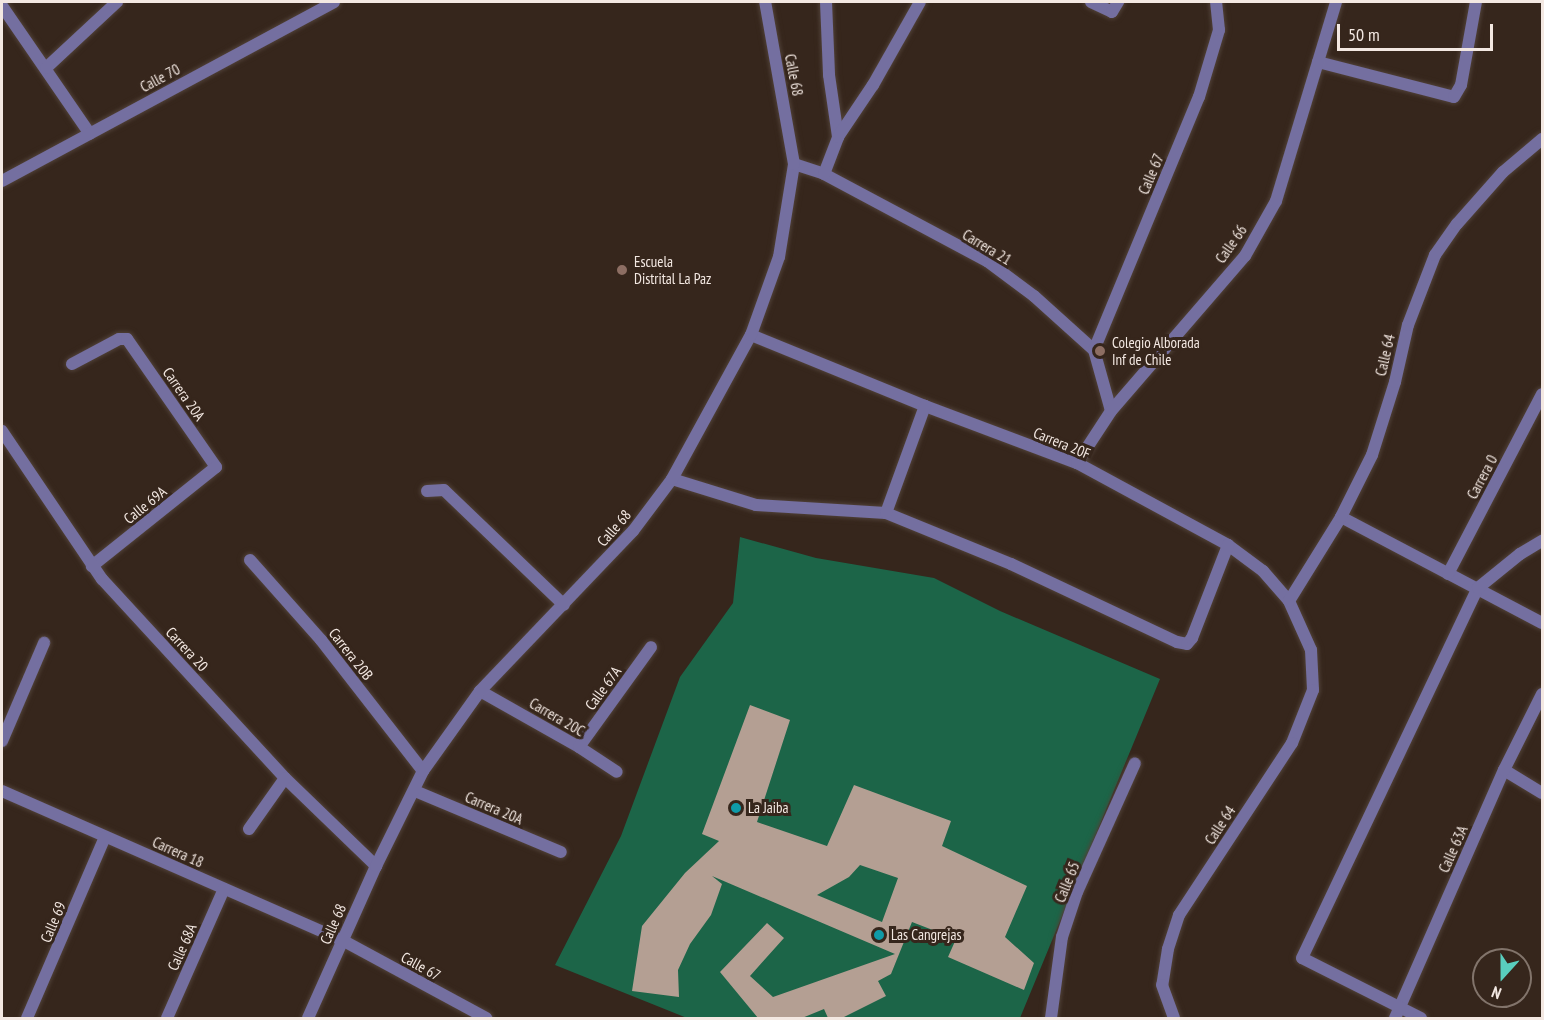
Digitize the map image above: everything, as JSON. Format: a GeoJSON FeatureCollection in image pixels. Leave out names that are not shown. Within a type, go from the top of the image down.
{"type":"FeatureCollection","features":[{"type":"Feature","properties":{"kind":"street"},"geometry":{"type":"LineString","coordinates":[[46,68],[117,2]]}},
{"type":"Feature","properties":{"kind":"street","name":"Calle 70"},"geometry":{"type":"LineString","coordinates":[[2,181],[334,2]]}},
{"type":"Feature","properties":{"kind":"street","name":"Calle 68"},"geometry":{"type":"LineString","coordinates":[[308,1018],[376,866],[423,771],[480,691],[633,531],[672,479],[751,335],[779,257],[794,164],[765,2]]}},
{"type":"Feature","properties":{"kind":"street"},"geometry":{"type":"LineString","coordinates":[[826,2],[829,75],[838,137]]}},
{"type":"Feature","properties":{"kind":"street"},"geometry":{"type":"LineString","coordinates":[[824,174],[838,137],[873,85],[920,2]]}},
{"type":"Feature","properties":{"kind":"street"},"geometry":{"type":"LineString","coordinates":[[1091,2],[1112,12],[1118,2]]}},
{"type":"Feature","properties":{"kind":"street","name":"Calle 66"},"geometry":{"type":"LineString","coordinates":[[1077,463],[1111,411],[1245,255],[1276,201],[1336,2]]}},
{"type":"Feature","properties":{"kind":"street"},"geometry":{"type":"LineString","coordinates":[[1318,62],[1454,96],[1461,85],[1476,2]]}},
{"type":"Feature","properties":{"kind":"street","name":"Calle 67"},"geometry":{"type":"LineString","coordinates":[[1094,350],[1199,97],[1219,30],[1217,4]]}},
{"type":"Feature","properties":{"kind":"street"},"geometry":{"type":"LineString","coordinates":[[2,6],[90,134]]}},
{"type":"Feature","properties":{"kind":"street","name":"Calle 64"},"geometry":{"type":"LineString","coordinates":[[1289,601],[1341,517],[1372,455],[1395,382],[1408,325],[1435,255],[1457,224],[1503,172],[1542,139]]}},
{"type":"Feature","properties":{"kind":"street","name":"Carrera 21"},"geometry":{"type":"LineString","coordinates":[[794,164],[824,174],[987,261],[1034,296],[1094,350]]}},
{"type":"Feature","properties":{"kind":"street","name":"Carrera 20F"},"geometry":{"type":"LineString","coordinates":[[751,335],[925,406],[1077,463],[1228,545],[1263,572],[1289,601],[1311,650]]}},
{"type":"Feature","properties":{"kind":"street","name":"Carrera 20A"},"geometry":{"type":"LineString","coordinates":[[72,364],[119,339],[127,339],[216,467]]}},
{"type":"Feature","properties":{"kind":"street"},"geometry":{"type":"LineString","coordinates":[[1094,350],[1111,411]]}},
{"type":"Feature","properties":{"kind":"street","name":"Carrera 0"},"geometry":{"type":"LineString","coordinates":[[1448,574],[1542,394]]}},
{"type":"Feature","properties":{"kind":"street"},"geometry":{"type":"LineString","coordinates":[[886,513],[925,406]]}},
{"type":"Feature","properties":{"kind":"street","name":"Carrera 20"},"geometry":{"type":"LineString","coordinates":[[2,430],[92,566],[285,778],[376,866]]}},
{"type":"Feature","properties":{"kind":"street","name":"Calle 69A"},"geometry":{"type":"LineString","coordinates":[[92,566],[216,467]]}},
{"type":"Feature","properties":{"kind":"street"},"geometry":{"type":"LineString","coordinates":[[672,479],[756,506],[886,513],[1011,564],[1177,642],[1187,644],[1192,638],[1228,545]]}},
{"type":"Feature","properties":{"kind":"street"},"geometry":{"type":"LineString","coordinates":[[427,491],[444,490],[564,605]]}},
{"type":"Feature","properties":{"kind":"street"},"geometry":{"type":"LineString","coordinates":[[1341,517],[1542,623]]}},
{"type":"Feature","properties":{"kind":"street"},"geometry":{"type":"LineString","coordinates":[[1421,1018],[1397,1013],[1302,958],[1478,588],[1520,554],[1542,541]]}},
{"type":"Feature","properties":{"kind":"street","name":"Carrera 20B"},"geometry":{"type":"LineString","coordinates":[[250,560],[321,640],[423,771]]}},
{"type":"Feature","properties":{"kind":"street"},"geometry":{"type":"LineString","coordinates":[[2,741],[44,642]]}},
{"type":"Feature","properties":{"kind":"street","name":"Calle 67A"},"geometry":{"type":"LineString","coordinates":[[579,747],[651,647]]}},
{"type":"Feature","properties":{"kind":"street","name":"Calle 64"},"geometry":{"type":"LineString","coordinates":[[1174,1018],[1162,985],[1168,949],[1179,915],[1292,743],[1313,690],[1311,650]]}},
{"type":"Feature","properties":{"kind":"street","name":"Carrera 20C"},"geometry":{"type":"LineString","coordinates":[[480,691],[579,747],[617,772]]}},
{"type":"Feature","properties":{"kind":"street","name":"Calle 63A"},"geometry":{"type":"LineString","coordinates":[[1397,1013],[1504,770],[1542,694]]}},
{"type":"Feature","properties":{"kind":"street","name":"Calle 65"},"geometry":{"type":"LineString","coordinates":[[1051,1018],[1062,937],[1077,892],[1136,763]]}},
{"type":"Feature","properties":{"kind":"street"},"geometry":{"type":"LineString","coordinates":[[1504,770],[1542,793]]}},
{"type":"Feature","properties":{"kind":"street"},"geometry":{"type":"LineString","coordinates":[[249,829],[285,778]]}},
{"type":"Feature","properties":{"kind":"street","name":"Carrera 18"},"geometry":{"type":"LineString","coordinates":[[2,791],[342,940]]}},
{"type":"Feature","properties":{"kind":"street","name":"Carrera 20A"},"geometry":{"type":"LineString","coordinates":[[415,791],[561,852]]}},
{"type":"Feature","properties":{"kind":"street","name":"Calle 69"},"geometry":{"type":"LineString","coordinates":[[27,1018],[105,837]]}},
{"type":"Feature","properties":{"kind":"street","name":"Calle 68A"},"geometry":{"type":"LineString","coordinates":[[166,1018],[224,889]]}},
{"type":"Feature","properties":{"kind":"street","name":"Calle 67"},"geometry":{"type":"LineString","coordinates":[[342,940],[486,1018]]}},
{"type":"Feature","properties":{"kind":"green space"},"geometry":{"type":"Polygon","coordinates":[[[740,537],[816,558],[934,578],[1000,611],[1160,679],[1020,1018],[687,1018],[555,965],[621,836],[680,677],[733,603],[740,537]]]}},
{"type":"Feature","properties":{"kind":"building"},"geometry":{"type":"Polygon","coordinates":[[[750,705],[790,720],[757,822],[827,846],[854,785],[951,821],[942,846],[1027,886],[1005,937],[1034,963],[1024,990],[948,957],[956,939],[912,922],[891,974],[878,981],[886,996],[842,1018],[828,1018],[824,1009],[802,1018],[758,1018],[720,972],[767,923],[784,938],[750,976],[773,997],[895,954],[712,876],[722,884],[711,915],[690,944],[678,970],[679,997],[632,991],[642,926],[685,873],[719,841],[702,834],[750,705]],[[860,865],[849,877],[817,895],[882,922],[898,878],[860,865]]]}},
{"type":"Feature","properties":{"kind":"place","name":"Escuela Distrital La Paz"},"geometry":{"type":"Point","coordinates":[622,270]}},
{"type":"Feature","properties":{"kind":"place","name":"Colegio Alborada Inf de Chile"},"geometry":{"type":"Point","coordinates":[1100,351]}},
{"type":"Feature","properties":{"kind":"place","name":"La Jaiba"},"geometry":{"type":"Point","coordinates":[736,808]}},
{"type":"Feature","properties":{"kind":"place","name":"Las Cangrejas"},"geometry":{"type":"Point","coordinates":[879,935]}}]}
